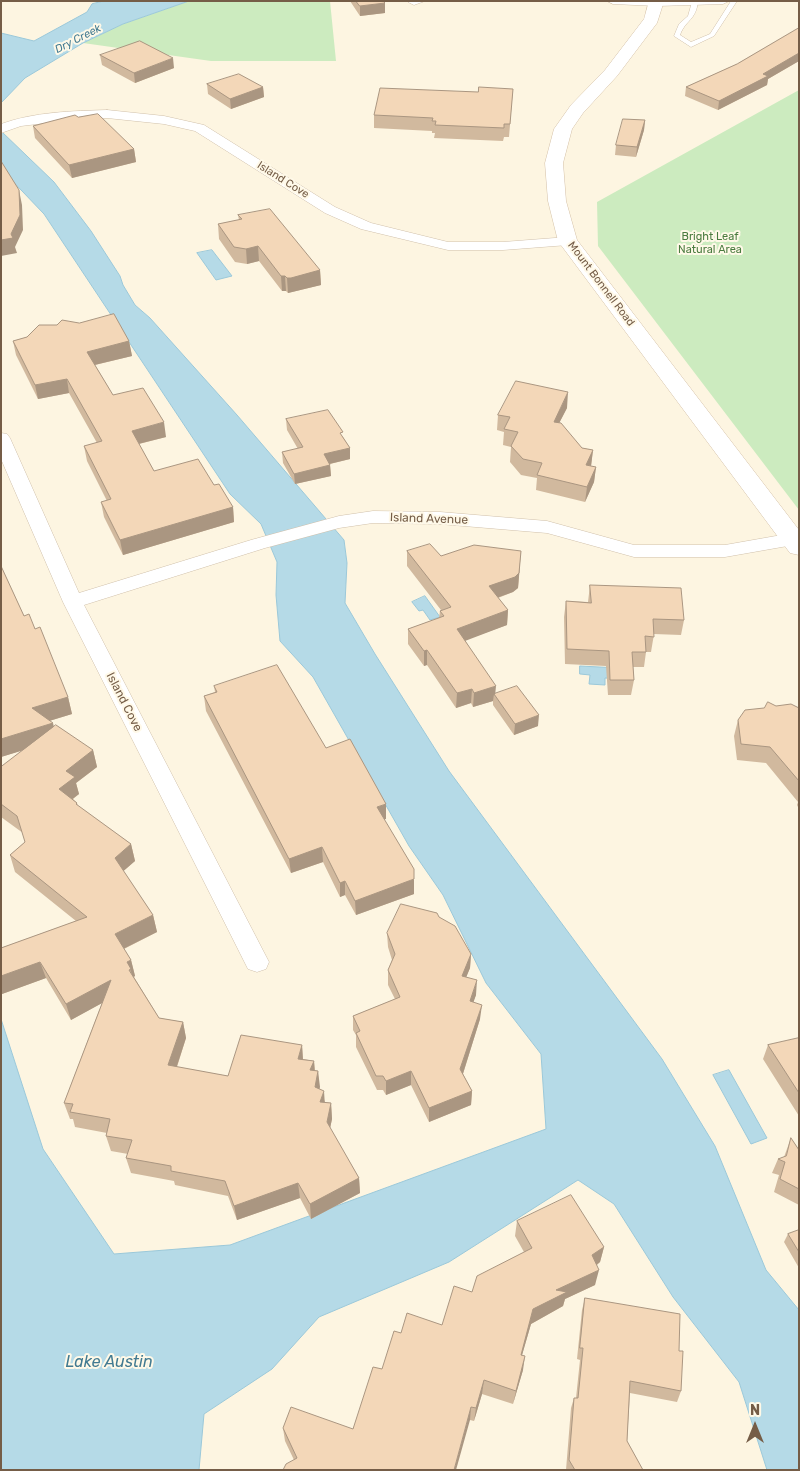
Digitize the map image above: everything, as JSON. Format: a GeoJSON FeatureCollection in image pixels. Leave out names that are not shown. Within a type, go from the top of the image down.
{"type":"FeatureCollection","features":[{"type":"Feature","properties":{"kind":"street"},"geometry":{"type":"LineString","coordinates":[[414,2],[419,1]]}},
{"type":"Feature","properties":{"kind":"street"},"geometry":{"type":"LineString","coordinates":[[613,1],[723,1]]}},
{"type":"Feature","properties":{"kind":"street","name":"Mount Bonnell Road"},"geometry":{"type":"LineString","coordinates":[[657,2],[652,20],[610,73],[577,109],[563,129],[554,163],[556,202],[568,241],[796,543]]}},
{"type":"Feature","properties":{"kind":"street","name":"Island Cove"},"geometry":{"type":"LineString","coordinates":[[1,129],[19,122],[79,114],[107,114],[164,120],[199,128],[330,210],[366,226],[448,246],[503,246],[568,241]]}},
{"type":"Feature","properties":{"kind":"street","name":"Island Cove"},"geometry":{"type":"LineString","coordinates":[[1,438],[73,602],[257,962]]}},
{"type":"Feature","properties":{"kind":"street","name":"Island Avenue"},"geometry":{"type":"LineString","coordinates":[[73,602],[258,544],[340,522],[373,517],[440,518],[547,527],[634,552],[725,551],[796,543]]}},
{"type":"Feature","properties":{"kind":"lane"},"geometry":{"type":"LineString","coordinates":[[695,2],[691,17],[681,26],[677,36],[691,45],[712,34],[734,1]]}},
{"type":"Feature","properties":{"kind":"green space"},"geometry":{"type":"Polygon","coordinates":[[[189,1],[330,1],[336,61],[211,61],[83,43],[123,24],[189,1]]]}},
{"type":"Feature","properties":{"kind":"green space","name":"Bright Leaf Natural Area"},"geometry":{"type":"Polygon","coordinates":[[[799,90],[799,510],[598,246],[597,202],[799,90]]]}},
{"type":"Feature","properties":{"kind":"water","name":"Dry Creek"},"geometry":{"type":"Polygon","coordinates":[[[104,1],[189,1],[123,24],[83,43],[25,78],[1,103],[1,33],[34,41],[87,12],[92,4],[104,1]]]}},
{"type":"Feature","properties":{"kind":"water","name":"Lake Austin"},"geometry":{"type":"Polygon","coordinates":[[[1,131],[54,182],[91,231],[120,276],[135,305],[150,318],[237,415],[344,540],[347,563],[345,603],[375,654],[449,771],[662,1059],[715,1146],[766,1270],[799,1310],[799,1470],[767,1470],[739,1382],[673,1297],[614,1204],[578,1180],[449,1262],[319,1317],[272,1369],[204,1414],[199,1470],[1,1470],[1,1019],[43,1149],[114,1254],[230,1245],[546,1129],[541,1054],[486,983],[443,895],[409,846],[313,677],[280,641],[276,595],[277,562],[261,524],[230,494],[44,214],[1,169],[1,131]]]}},
{"type":"Feature","properties":{"kind":"water"},"geometry":{"type":"Polygon","coordinates":[[[212,250],[232,276],[216,280],[197,253],[212,250]]]}},
{"type":"Feature","properties":{"kind":"water"},"geometry":{"type":"Polygon","coordinates":[[[425,596],[440,617],[430,620],[423,610],[419,611],[412,602],[425,596]]]}},
{"type":"Feature","properties":{"kind":"water"},"geometry":{"type":"Polygon","coordinates":[[[580,666],[619,668],[620,679],[605,678],[605,685],[589,684],[590,675],[580,674],[580,666]]]}},
{"type":"Feature","properties":{"kind":"water"},"geometry":{"type":"Polygon","coordinates":[[[729,1070],[767,1138],[751,1144],[713,1075],[729,1070]]]}},
{"type":"Feature","properties":{"kind":"building"},"geometry":{"type":"Polygon","coordinates":[[[356,1],[383,1],[385,3],[360,6],[356,1]]]}},
{"type":"Feature","properties":{"kind":"building"},"geometry":{"type":"Polygon","coordinates":[[[799,28],[799,53],[763,74],[768,76],[719,101],[686,87],[737,64],[799,28]]]}},
{"type":"Feature","properties":{"kind":"building"},"geometry":{"type":"Polygon","coordinates":[[[140,41],[173,58],[134,73],[100,55],[140,41]]]}},
{"type":"Feature","properties":{"kind":"building"},"geometry":{"type":"Polygon","coordinates":[[[239,74],[263,87],[230,99],[207,84],[239,74]]]}},
{"type":"Feature","properties":{"kind":"building"},"geometry":{"type":"Polygon","coordinates":[[[479,87],[513,89],[510,124],[504,124],[504,128],[435,125],[436,121],[432,121],[433,118],[374,115],[380,88],[478,92],[479,87]]]}},
{"type":"Feature","properties":{"kind":"building"},"geometry":{"type":"Polygon","coordinates":[[[98,114],[134,149],[69,165],[33,126],[75,115],[78,117],[98,114]]]}},
{"type":"Feature","properties":{"kind":"building"},"geometry":{"type":"Polygon","coordinates":[[[623,119],[645,120],[637,147],[616,145],[623,119]]]}},
{"type":"Feature","properties":{"kind":"building"},"geometry":{"type":"Polygon","coordinates":[[[1,161],[19,190],[20,215],[11,234],[13,238],[1,240],[1,161]]]}},
{"type":"Feature","properties":{"kind":"building"},"geometry":{"type":"Polygon","coordinates":[[[270,209],[320,270],[291,278],[281,276],[258,246],[246,249],[234,247],[218,224],[242,219],[238,215],[270,209]]]}},
{"type":"Feature","properties":{"kind":"building"},"geometry":{"type":"Polygon","coordinates":[[[114,314],[129,341],[87,352],[113,395],[143,388],[164,422],[132,431],[154,471],[198,459],[214,485],[219,484],[233,507],[120,540],[101,502],[111,499],[84,446],[102,441],[67,379],[35,385],[13,341],[27,337],[39,325],[57,325],[62,320],[79,323],[114,314]]]}},
{"type":"Feature","properties":{"kind":"building"},"geometry":{"type":"Polygon","coordinates":[[[516,381],[568,392],[554,422],[561,423],[582,448],[593,450],[586,465],[596,467],[587,487],[537,475],[542,463],[523,459],[511,446],[518,432],[504,429],[510,417],[498,415],[516,381]]]}},
{"type":"Feature","properties":{"kind":"building"},"geometry":{"type":"Polygon","coordinates":[[[328,410],[343,432],[340,433],[350,448],[324,454],[330,465],[294,474],[282,452],[303,447],[286,419],[328,410]]]}},
{"type":"Feature","properties":{"kind":"building"},"geometry":{"type":"Polygon","coordinates":[[[430,544],[441,556],[474,545],[521,551],[519,573],[515,577],[489,586],[508,610],[457,629],[496,686],[474,693],[472,689],[457,693],[427,650],[424,651],[408,629],[444,616],[440,611],[451,607],[407,551],[430,544]]]}},
{"type":"Feature","properties":{"kind":"building"},"geometry":{"type":"Polygon","coordinates":[[[1,566],[24,616],[29,614],[35,629],[40,627],[68,697],[32,708],[53,723],[1,739],[1,566]]]}},
{"type":"Feature","properties":{"kind":"building"},"geometry":{"type":"Polygon","coordinates":[[[590,585],[681,588],[684,620],[653,619],[654,637],[645,636],[646,652],[632,652],[634,680],[610,680],[609,651],[567,649],[566,601],[591,603],[590,585]]]}},
{"type":"Feature","properties":{"kind":"building"},"geometry":{"type":"Polygon","coordinates":[[[277,665],[326,748],[350,739],[386,804],[377,807],[414,869],[414,879],[355,901],[345,881],[340,883],[322,847],[289,859],[204,696],[217,692],[214,686],[277,665]]]}},
{"type":"Feature","properties":{"kind":"building"},"geometry":{"type":"Polygon","coordinates":[[[517,686],[539,715],[515,724],[494,694],[517,686]]]}},
{"type":"Feature","properties":{"kind":"building"},"geometry":{"type":"Polygon","coordinates":[[[768,702],[776,706],[791,704],[799,708],[799,781],[770,747],[741,744],[738,720],[745,710],[764,708],[768,702]]]}},
{"type":"Feature","properties":{"kind":"building"},"geometry":{"type":"Polygon","coordinates":[[[56,725],[93,750],[66,771],[75,777],[59,789],[76,804],[131,844],[115,858],[153,915],[115,934],[131,960],[127,962],[131,969],[129,970],[159,1018],[183,1022],[168,1065],[228,1076],[241,1035],[302,1045],[298,1059],[314,1061],[310,1070],[318,1071],[315,1087],[324,1091],[320,1102],[331,1103],[327,1122],[359,1178],[310,1204],[298,1183],[234,1206],[225,1181],[171,1171],[171,1166],[126,1158],[132,1140],[106,1136],[110,1119],[70,1112],[73,1104],[64,1103],[111,980],[66,1004],[40,962],[1,976],[1,948],[87,917],[10,855],[25,842],[17,816],[1,804],[1,767],[56,725]]]}},
{"type":"Feature","properties":{"kind":"building"},"geometry":{"type":"Polygon","coordinates":[[[401,904],[437,913],[439,917],[455,926],[471,954],[462,976],[477,980],[470,1001],[482,1005],[460,1069],[472,1091],[429,1108],[411,1071],[386,1081],[383,1076],[376,1076],[356,1033],[360,1031],[353,1016],[400,997],[388,970],[395,954],[387,933],[401,904]]]}},
{"type":"Feature","properties":{"kind":"building"},"geometry":{"type":"Polygon","coordinates":[[[799,1038],[799,1093],[768,1045],[799,1038]]]}},
{"type":"Feature","properties":{"kind":"building"},"geometry":{"type":"Polygon","coordinates":[[[791,1138],[799,1150],[799,1189],[780,1179],[785,1162],[778,1159],[786,1156],[791,1138]]]}},
{"type":"Feature","properties":{"kind":"building"},"geometry":{"type":"Polygon","coordinates":[[[571,1195],[604,1247],[592,1255],[599,1270],[556,1290],[567,1292],[533,1309],[521,1355],[525,1356],[516,1391],[484,1380],[476,1408],[471,1407],[454,1470],[283,1470],[286,1464],[297,1458],[283,1428],[291,1407],[353,1429],[373,1367],[382,1369],[394,1331],[401,1333],[407,1313],[442,1325],[454,1286],[472,1292],[477,1276],[532,1248],[517,1221],[571,1195]]]}},
{"type":"Feature","properties":{"kind":"building"},"geometry":{"type":"Polygon","coordinates":[[[799,1230],[799,1252],[788,1234],[799,1230]]]}},
{"type":"Feature","properties":{"kind":"building"},"geometry":{"type":"Polygon","coordinates":[[[585,1298],[680,1314],[679,1351],[683,1351],[681,1391],[630,1381],[627,1441],[643,1470],[575,1470],[569,1460],[574,1398],[578,1398],[583,1348],[580,1348],[585,1298]]]}}]}
